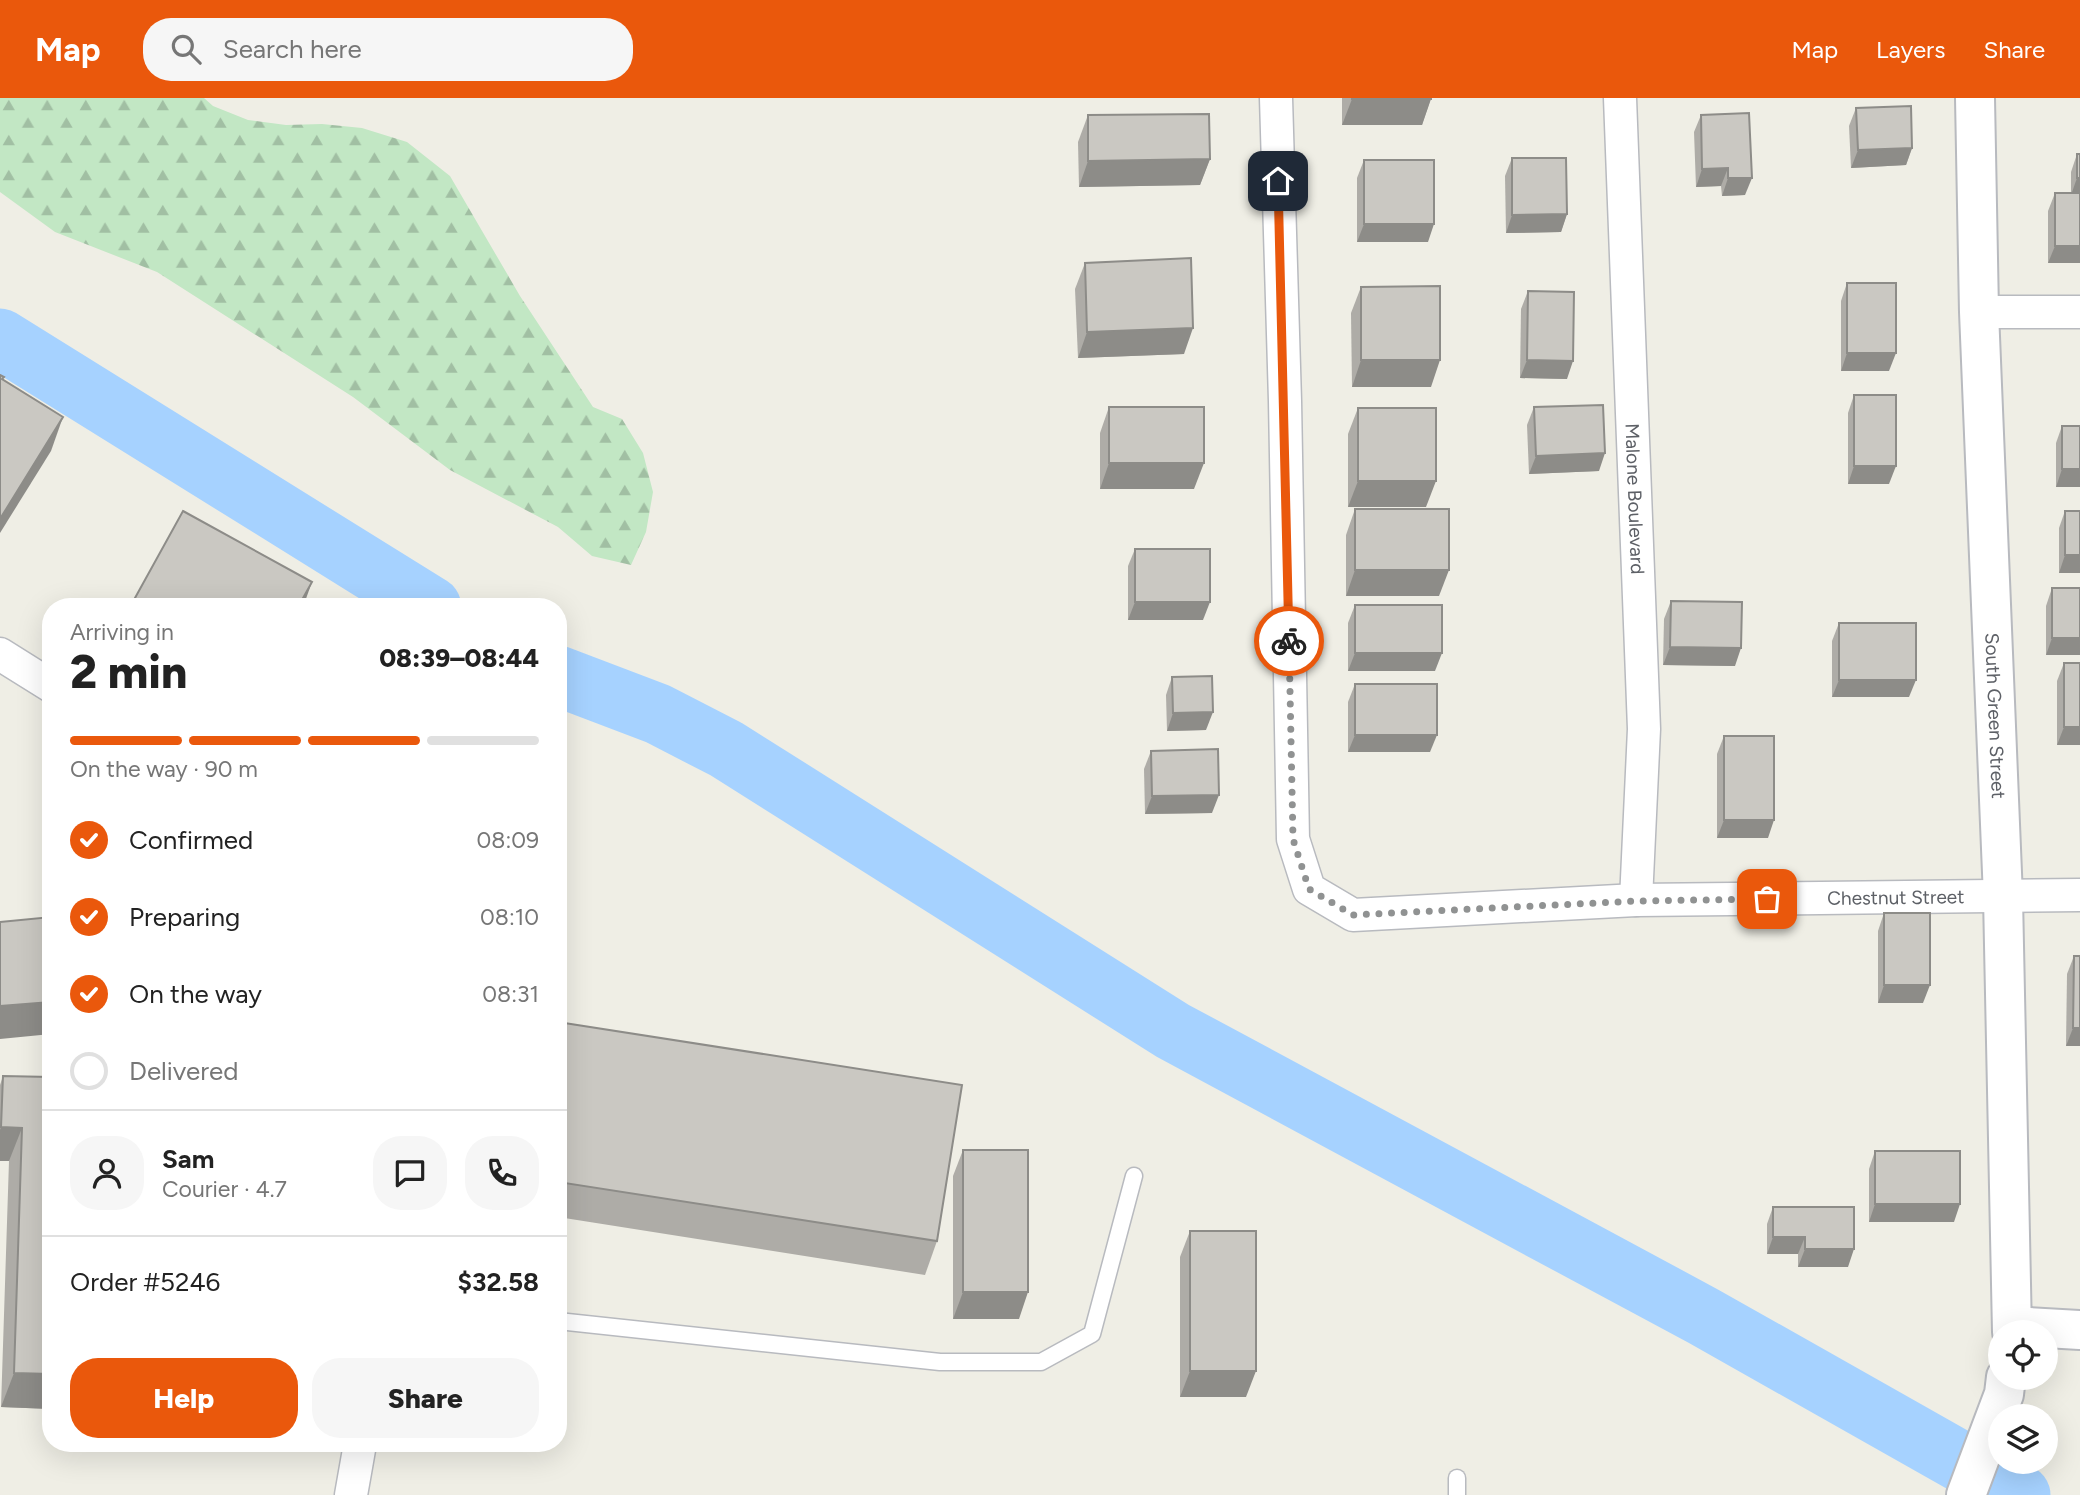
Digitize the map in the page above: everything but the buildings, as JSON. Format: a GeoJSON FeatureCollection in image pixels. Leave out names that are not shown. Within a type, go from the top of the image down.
{"type":"FeatureCollection","features":[{"type":"Feature","properties":{"kind":"street","name":"Chestnut Street"},"geometry":{"type":"LineString","coordinates":[[1276,98],[1293,839],[1309,889],[1353,915],[1636,901],[2080,895]]}},
{"type":"Feature","properties":{"kind":"street","name":"Malone Boulevard"},"geometry":{"type":"LineString","coordinates":[[1620,98],[1644,729],[1636,901]]}},
{"type":"Feature","properties":{"kind":"street","name":"South Green Street"},"geometry":{"type":"LineString","coordinates":[[1975,98],[1979,312],[2003,897],[2012,1320]]}},
{"type":"Feature","properties":{"kind":"street"},"geometry":{"type":"LineString","coordinates":[[1979,312],[2080,312]]}},
{"type":"Feature","properties":{"kind":"street"},"geometry":{"type":"LineString","coordinates":[[0,654],[42,680]]}},
{"type":"Feature","properties":{"kind":"street"},"geometry":{"type":"LineString","coordinates":[[2058,1330],[2080,1330]]}},
{"type":"Feature","properties":{"kind":"street"},"geometry":{"type":"LineString","coordinates":[[1966,1495],[2004,1390]]}},
{"type":"Feature","properties":{"kind":"street"},"geometry":{"type":"LineString","coordinates":[[351,1495],[359,1452]]}},
{"type":"Feature","properties":{"kind":"lane"},"geometry":{"type":"LineString","coordinates":[[567,1322],[940,1362],[1041,1362],[1092,1334],[1133,1176]]}},
{"type":"Feature","properties":{"kind":"lane"},"geometry":{"type":"LineString","coordinates":[[1457,1478],[1457,1495]]}},
{"type":"Feature","properties":{"kind":"green space"},"geometry":{"type":"Polygon","coordinates":[[[0,98],[204,98],[213,106],[248,120],[286,125],[322,124],[362,128],[407,142],[450,176],[520,296],[593,407],[622,419],[643,453],[653,492],[646,532],[631,565],[592,556],[558,527],[450,470],[353,397],[157,272],[55,232],[0,192],[0,98]]]}},
{"type":"Feature","properties":{"kind":"waterway"},"geometry":{"type":"LineString","coordinates":[[0,339],[417,598]]}},
{"type":"Feature","properties":{"kind":"waterway"},"geometry":{"type":"LineString","coordinates":[[567,679],[658,714],[726,749],[1173,1031],[1703,1316],[2020,1495]]}},
{"type":"Feature","properties":{"kind":"way so far"},"geometry":{"type":"LineString","coordinates":[[1289,641],[1293,839],[1309,889],[1353,915],[1636,901],[1767,899]]}},
{"type":"Feature","properties":{"kind":"route"},"geometry":{"type":"LineString","coordinates":[[1278,181],[1289,641]]}}]}
